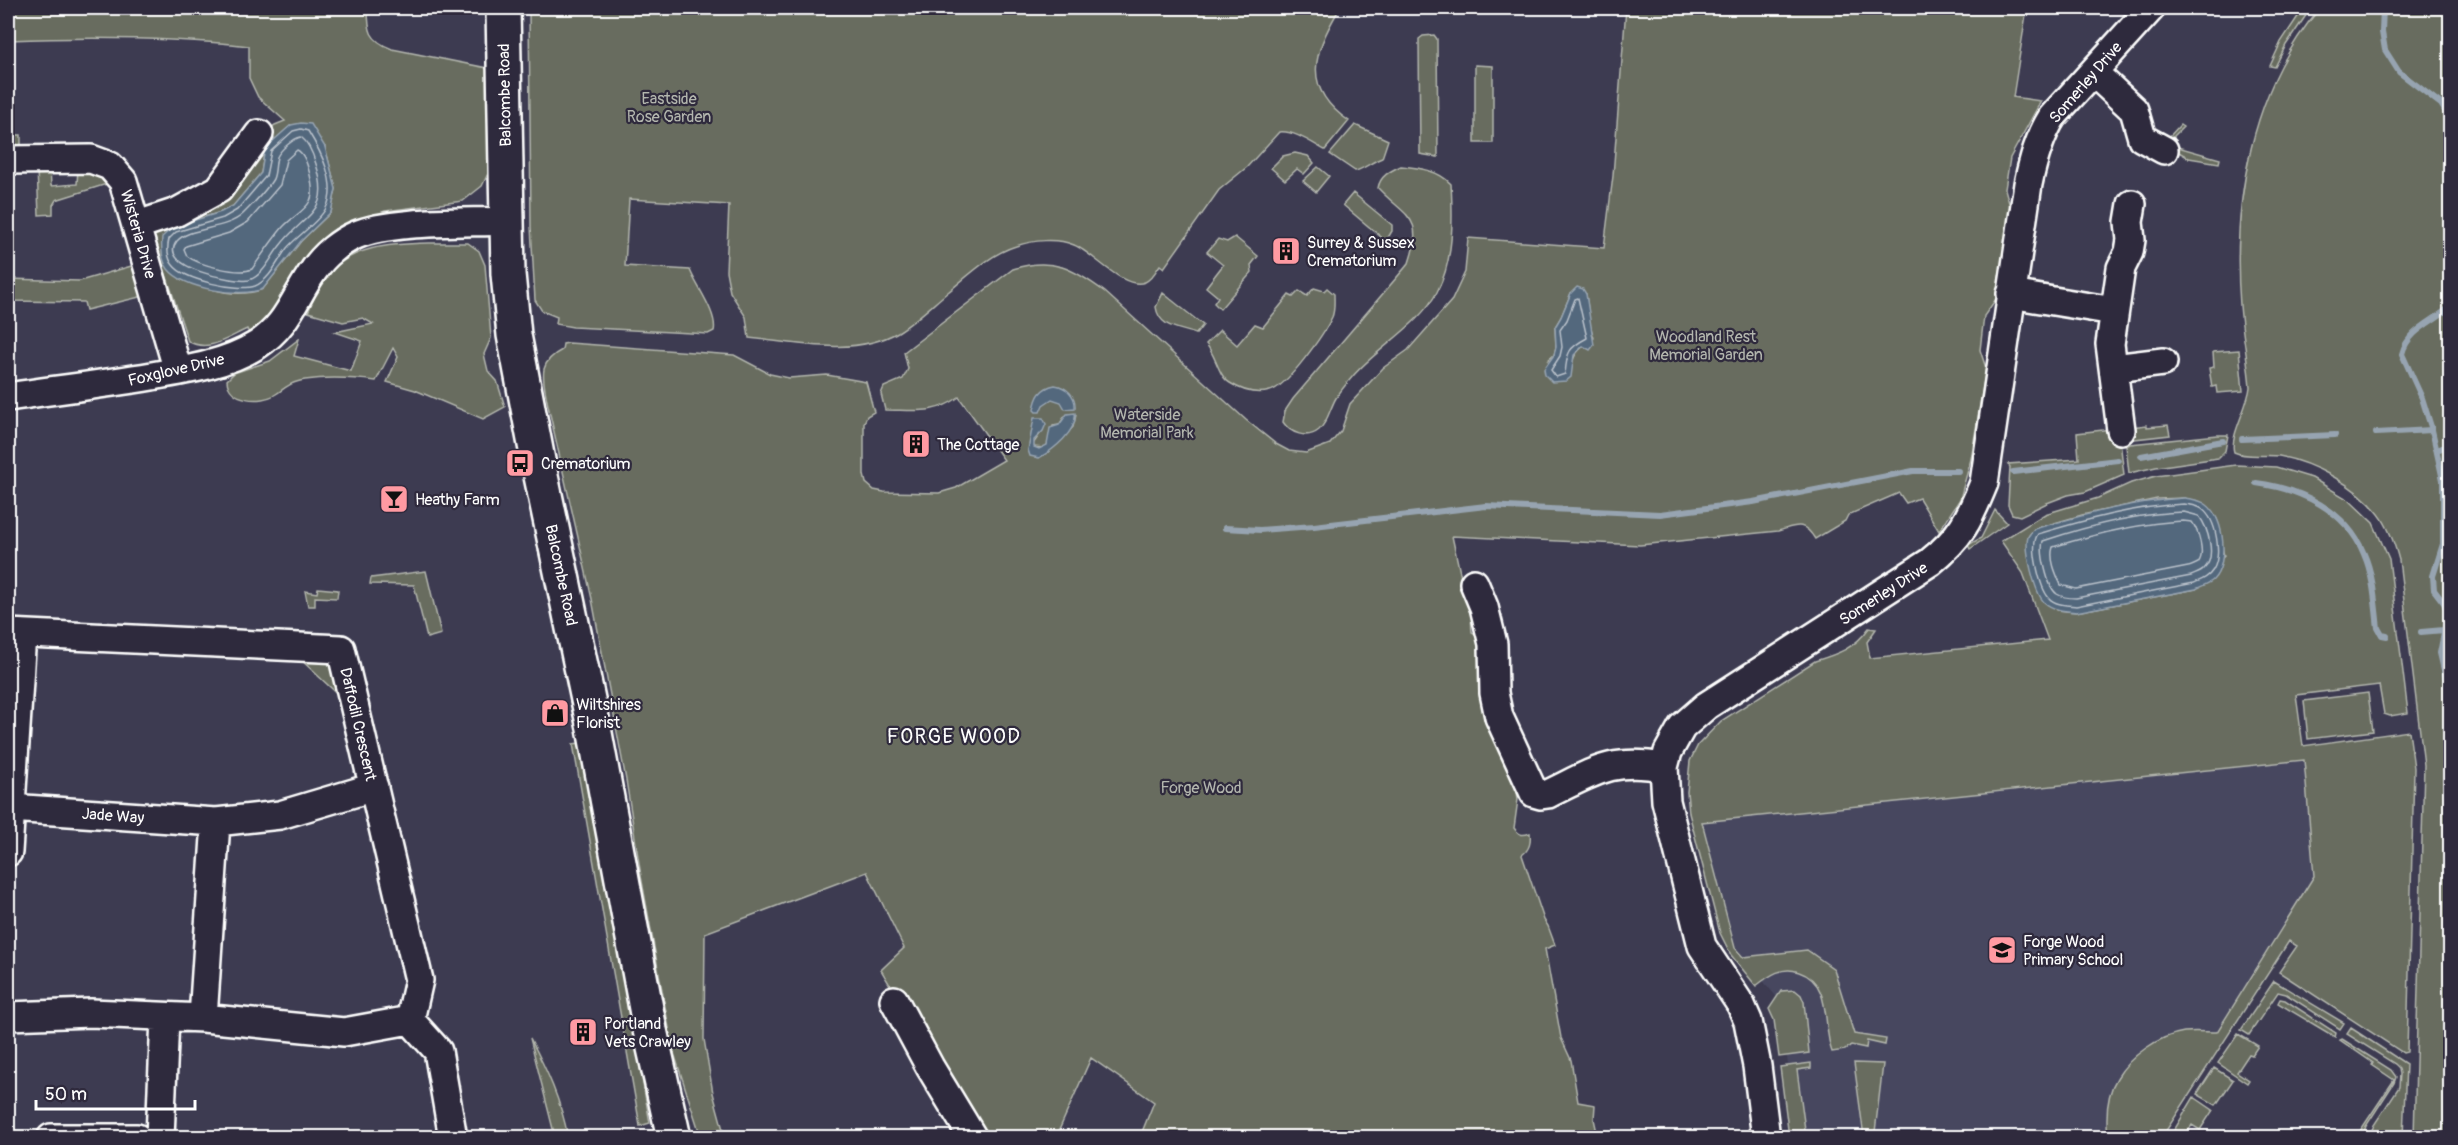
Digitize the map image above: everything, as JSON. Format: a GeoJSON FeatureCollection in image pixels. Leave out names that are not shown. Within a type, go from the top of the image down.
{"type":"FeatureCollection","features":[{"type":"Feature","properties":{"kind":"main road","name":"Balcombe Road"},"geometry":{"type":"LineString","coordinates":[[502,8],[506,221],[514,335],[540,477],[591,717],[650,1030],[674,1137]]}},
{"type":"Feature","properties":{"kind":"street","name":"Somerley Drive"},"geometry":{"type":"LineString","coordinates":[[1766,1137],[1751,1029],[1742,1005],[1702,946],[1668,816],[1664,767],[1674,739],[1693,716],[1930,562],[1958,537],[1967,523],[1984,483],[2031,166],[2042,133],[2052,117],[2151,8]]}},
{"type":"Feature","properties":{"kind":"street"},"geometry":{"type":"LineString","coordinates":[[2093,72],[2134,110],[2142,138],[2164,150]]}},
{"type":"Feature","properties":{"kind":"street"},"geometry":{"type":"LineString","coordinates":[[138,225],[177,212],[219,189],[259,134]]}},
{"type":"Feature","properties":{"kind":"street","name":"Wisteria Drive"},"geometry":{"type":"LineString","coordinates":[[8,160],[91,159],[110,166],[123,182],[138,225],[178,372]]}},
{"type":"Feature","properties":{"kind":"street"},"geometry":{"type":"LineString","coordinates":[[2121,430],[2110,349],[2121,268],[2129,252],[2131,240],[2129,222],[2132,204]]}},
{"type":"Feature","properties":{"kind":"street","name":"Foxglove Drive"},"geometry":{"type":"LineString","coordinates":[[8,397],[99,386],[221,362],[257,345],[277,329],[291,311],[316,267],[328,254],[357,235],[395,227],[506,221]]}},
{"type":"Feature","properties":{"kind":"street"},"geometry":{"type":"LineString","coordinates":[[2011,294],[2114,310]]}},
{"type":"Feature","properties":{"kind":"street"},"geometry":{"type":"LineString","coordinates":[[2114,368],[2163,362]]}},
{"type":"Feature","properties":{"kind":"street"},"geometry":{"type":"LineString","coordinates":[[1474,583],[1484,607],[1493,644],[1494,693],[1499,717],[1534,793],[1548,794],[1606,766],[1639,763],[1664,767]]}},
{"type":"Feature","properties":{"kind":"street"},"geometry":{"type":"LineString","coordinates":[[8,852],[15,633]]}},
{"type":"Feature","properties":{"kind":"street","name":"Daffodil Crescent"},"geometry":{"type":"LineString","coordinates":[[15,633],[341,649],[419,980],[410,1020]]}},
{"type":"Feature","properties":{"kind":"street","name":"Jade Way"},"geometry":{"type":"LineString","coordinates":[[10,808],[216,822],[280,815],[374,787]]}},
{"type":"Feature","properties":{"kind":"street"},"geometry":{"type":"LineString","coordinates":[[202,1018],[216,822]]}},
{"type":"Feature","properties":{"kind":"street"},"geometry":{"type":"LineString","coordinates":[[894,1000],[930,1067],[973,1137]]}},
{"type":"Feature","properties":{"kind":"street"},"geometry":{"type":"LineString","coordinates":[[8,1016],[91,1013],[202,1018],[344,1032],[410,1020],[438,1051],[453,1137]]}},
{"type":"Feature","properties":{"kind":"street"},"geometry":{"type":"LineString","coordinates":[[160,1137],[165,1017]]}},
{"type":"Feature","properties":{"kind":"street"},"geometry":{"type":"LineString","coordinates":[[51,1137],[137,1137]]}},
{"type":"Feature","properties":{"kind":"shaded area","name":"Forge Wood Primary School"},"geometry":{"type":"Polygon","coordinates":[[[2304,760],[2314,876],[2217,1032],[2183,1033],[2167,1037],[2110,1100],[2107,1120],[2108,1137],[1797,1137],[1780,1001],[1736,949],[1702,822],[2304,760]]]}},
{"type":"Feature","properties":{"kind":"green space"},"geometry":{"type":"Polygon","coordinates":[[[8,8],[368,8],[371,34],[384,46],[487,68],[492,121],[492,165],[482,186],[463,201],[385,211],[336,232],[302,264],[277,309],[250,335],[247,329],[217,343],[195,344],[188,341],[151,229],[265,133],[285,121],[258,97],[249,78],[249,46],[128,38],[8,40],[8,8]],[[325,147],[265,148],[261,173],[233,206],[173,227],[180,279],[221,292],[242,293],[263,289],[301,241],[331,212],[336,189],[325,147]]]}},
{"type":"Feature","properties":{"kind":"green space","name":"Eastside Rose Garden"},"geometry":{"type":"Polygon","coordinates":[[[529,8],[1340,8],[1323,40],[1316,69],[1324,96],[1349,121],[1325,150],[1297,135],[1279,132],[1247,167],[1219,190],[1164,268],[1160,265],[1152,277],[1145,282],[1128,281],[1074,245],[1053,241],[1030,242],[1006,250],[989,260],[898,332],[881,340],[863,344],[805,345],[749,338],[746,317],[730,292],[726,271],[729,205],[629,199],[625,266],[690,270],[710,308],[714,331],[708,334],[573,327],[556,324],[557,317],[542,311],[535,300],[531,226],[529,8]]]}},
{"type":"Feature","properties":{"kind":"green space","name":"Forge Wood"},"geometry":{"type":"Polygon","coordinates":[[[1626,8],[2027,8],[2013,97],[2041,101],[2010,158],[2005,189],[2011,210],[1996,299],[1984,316],[1980,350],[1986,368],[1971,459],[1960,499],[1939,531],[1919,498],[1906,503],[1899,493],[1848,515],[1845,521],[1815,539],[1807,529],[1799,526],[1778,531],[1640,545],[1452,536],[1465,596],[1471,609],[1472,632],[1483,638],[1485,717],[1515,780],[1518,799],[1514,828],[1521,834],[1530,833],[1529,845],[1522,855],[1555,945],[1545,949],[1561,1038],[1571,1060],[1578,1102],[1595,1105],[1594,1119],[1598,1137],[1140,1137],[1154,1102],[1091,1058],[1056,1137],[973,1137],[891,993],[890,985],[881,970],[904,948],[867,872],[705,933],[704,1039],[713,1093],[725,1137],[701,1137],[673,1050],[592,599],[545,392],[543,378],[545,366],[554,355],[562,350],[563,344],[734,355],[770,374],[789,378],[827,375],[866,382],[874,412],[867,416],[864,423],[866,483],[874,490],[884,492],[939,493],[956,488],[1004,460],[959,397],[933,409],[885,410],[881,394],[884,387],[903,379],[908,369],[904,352],[1013,269],[1027,265],[1051,264],[1073,271],[1105,292],[1246,420],[1276,444],[1289,451],[1306,453],[1330,444],[1341,431],[1350,404],[1383,368],[1408,350],[1452,300],[1465,272],[1468,238],[1604,248],[1613,176],[1626,8]],[[1571,293],[1555,327],[1556,347],[1554,355],[1548,360],[1572,364],[1577,352],[1594,338],[1586,294],[1571,293]],[[1076,415],[1065,416],[1059,425],[1053,426],[1047,446],[1034,447],[1033,444],[1040,434],[1043,418],[1028,450],[1047,453],[1073,427],[1076,415]]]}},
{"type":"Feature","properties":{"kind":"green space"},"geometry":{"type":"Polygon","coordinates":[[[2297,8],[2311,8],[2286,45],[2275,67],[2270,66],[2281,42],[2301,12],[2297,8]]]}},
{"type":"Feature","properties":{"kind":"green space"},"geometry":{"type":"Polygon","coordinates":[[[2320,8],[2450,8],[2450,1137],[2414,1137],[2424,765],[2396,548],[2383,519],[2370,503],[2334,477],[2292,459],[2239,454],[2234,452],[2233,446],[2250,387],[2241,315],[2238,266],[2239,227],[2251,148],[2262,110],[2277,74],[2296,40],[2320,8]]]}},
{"type":"Feature","properties":{"kind":"green space"},"geometry":{"type":"Polygon","coordinates":[[[1434,35],[1437,39],[1438,157],[1420,154],[1419,39],[1423,36],[1434,35]]]}},
{"type":"Feature","properties":{"kind":"green space"},"geometry":{"type":"Polygon","coordinates":[[[1475,65],[1493,66],[1493,143],[1475,143],[1475,65]]]}},
{"type":"Feature","properties":{"kind":"green space"},"geometry":{"type":"Polygon","coordinates":[[[8,121],[14,121],[15,135],[21,135],[21,152],[8,152],[8,121]]]}},
{"type":"Feature","properties":{"kind":"green space"},"geometry":{"type":"Polygon","coordinates":[[[1355,125],[1388,140],[1382,158],[1355,171],[1330,154],[1355,125]]]}},
{"type":"Feature","properties":{"kind":"green space"},"geometry":{"type":"Polygon","coordinates":[[[2180,125],[2183,127],[2174,136],[2174,146],[2220,159],[2219,163],[2189,158],[2172,148],[2169,137],[2180,125]]]}},
{"type":"Feature","properties":{"kind":"green space"},"geometry":{"type":"Polygon","coordinates":[[[1295,153],[1308,156],[1314,163],[1304,174],[1297,169],[1285,180],[1271,168],[1283,156],[1295,153]]]}},
{"type":"Feature","properties":{"kind":"green space"},"geometry":{"type":"Polygon","coordinates":[[[1401,166],[1434,173],[1451,184],[1451,239],[1443,280],[1420,315],[1346,384],[1319,430],[1309,435],[1299,434],[1283,422],[1285,411],[1409,263],[1415,236],[1414,227],[1410,219],[1378,188],[1383,177],[1401,166]]]}},
{"type":"Feature","properties":{"kind":"green space"},"geometry":{"type":"Polygon","coordinates":[[[1318,167],[1329,176],[1316,192],[1303,181],[1318,167]]]}},
{"type":"Feature","properties":{"kind":"green space"},"geometry":{"type":"Polygon","coordinates":[[[50,168],[51,186],[77,184],[78,169],[97,173],[110,183],[56,200],[53,205],[53,214],[39,215],[37,169],[50,168]]]}},
{"type":"Feature","properties":{"kind":"green space"},"geometry":{"type":"Polygon","coordinates":[[[1353,193],[1392,225],[1392,231],[1386,241],[1343,205],[1353,193]]]}},
{"type":"Feature","properties":{"kind":"green space"},"geometry":{"type":"Polygon","coordinates":[[[1235,237],[1258,256],[1251,265],[1252,272],[1220,309],[1214,303],[1218,297],[1206,287],[1223,265],[1207,252],[1218,239],[1227,242],[1235,237]]]}},
{"type":"Feature","properties":{"kind":"green space"},"geometry":{"type":"Polygon","coordinates":[[[468,243],[479,251],[485,265],[491,338],[484,354],[488,371],[497,381],[505,407],[483,419],[415,390],[387,382],[398,357],[393,348],[376,381],[340,378],[305,380],[292,384],[270,397],[254,400],[239,396],[229,387],[227,380],[234,373],[270,361],[299,339],[294,356],[351,371],[362,341],[335,332],[373,324],[363,318],[343,322],[308,312],[322,282],[335,267],[360,252],[403,244],[468,243]]]}},
{"type":"Feature","properties":{"kind":"green space"},"geometry":{"type":"Polygon","coordinates":[[[135,265],[144,296],[86,310],[84,302],[8,301],[8,279],[80,281],[135,265]]]}},
{"type":"Feature","properties":{"kind":"green space"},"geometry":{"type":"Polygon","coordinates":[[[1314,288],[1324,291],[1327,288],[1334,294],[1333,314],[1313,347],[1286,380],[1270,391],[1254,392],[1234,386],[1226,380],[1206,344],[1220,330],[1237,345],[1255,324],[1263,327],[1289,295],[1293,297],[1299,291],[1307,296],[1314,288]]]}},
{"type":"Feature","properties":{"kind":"green space"},"geometry":{"type":"Polygon","coordinates":[[[1163,293],[1203,325],[1196,334],[1171,326],[1161,319],[1156,307],[1163,293]]]}},
{"type":"Feature","properties":{"kind":"green space"},"geometry":{"type":"Polygon","coordinates":[[[2239,350],[2243,391],[2217,393],[2216,386],[2212,387],[2209,368],[2214,367],[2213,352],[2239,350]]]}},
{"type":"Feature","properties":{"kind":"green space"},"geometry":{"type":"Polygon","coordinates":[[[2147,425],[2147,427],[2168,425],[2170,435],[2125,440],[2131,427],[2147,425]]]}},
{"type":"Feature","properties":{"kind":"green space"},"geometry":{"type":"Polygon","coordinates":[[[2112,429],[2119,432],[2124,475],[2085,492],[2068,495],[2047,503],[2020,516],[2012,514],[2008,505],[2010,467],[2008,464],[2079,459],[2077,433],[2112,429]]]}},
{"type":"Feature","properties":{"kind":"green space"},"geometry":{"type":"Polygon","coordinates":[[[2228,435],[2225,451],[2218,458],[2129,473],[2126,446],[2130,444],[2228,435]]]}},
{"type":"Feature","properties":{"kind":"green space"},"geometry":{"type":"Polygon","coordinates":[[[2236,465],[2276,467],[2312,478],[2349,500],[2373,523],[2389,559],[2408,713],[2390,716],[2384,714],[2379,685],[2296,695],[2303,746],[2409,731],[2414,768],[2407,1052],[2403,1053],[2279,972],[2297,946],[2289,941],[2162,1137],[2108,1137],[2109,1099],[2113,1085],[2129,1062],[2146,1048],[2174,1034],[2217,1032],[2314,876],[2304,760],[1702,822],[1735,948],[1743,957],[1807,950],[1834,969],[1854,1034],[1886,1039],[1885,1045],[1867,1041],[1866,1048],[1851,1045],[1845,1050],[1832,1052],[1822,995],[1810,978],[1799,972],[1787,970],[1771,975],[1756,986],[1731,955],[1720,933],[1689,813],[1687,792],[1690,761],[1698,745],[1721,721],[1815,661],[1839,653],[1852,645],[1869,628],[1876,629],[1867,642],[1870,658],[2048,640],[2023,573],[2001,541],[2045,514],[2098,498],[2131,483],[2156,476],[2236,465]],[[2184,498],[2157,499],[2082,515],[2034,529],[2028,537],[2033,576],[2057,610],[2076,612],[2196,589],[2224,556],[2217,519],[2184,498]]]}},
{"type":"Feature","properties":{"kind":"green space"},"geometry":{"type":"Polygon","coordinates":[[[1995,510],[2007,523],[1970,549],[1968,545],[1981,538],[1995,510]]]}},
{"type":"Feature","properties":{"kind":"green space"},"geometry":{"type":"Polygon","coordinates":[[[426,571],[441,634],[427,638],[414,585],[370,584],[371,578],[426,571]]]}},
{"type":"Feature","properties":{"kind":"green space"},"geometry":{"type":"Polygon","coordinates":[[[318,588],[338,590],[337,598],[315,597],[315,606],[308,606],[305,591],[317,593],[318,588]]]}},
{"type":"Feature","properties":{"kind":"green space"},"geometry":{"type":"Polygon","coordinates":[[[297,656],[320,660],[332,666],[345,701],[297,656]]]}},
{"type":"Feature","properties":{"kind":"green space"},"geometry":{"type":"Polygon","coordinates":[[[2368,693],[2373,731],[2308,739],[2304,701],[2368,693]]]}},
{"type":"Feature","properties":{"kind":"green space"},"geometry":{"type":"Polygon","coordinates":[[[580,743],[583,747],[650,1123],[640,1126],[573,744],[580,743]]]}},
{"type":"Feature","properties":{"kind":"green space"},"geometry":{"type":"Polygon","coordinates":[[[2274,981],[2344,1023],[2340,1029],[2286,994],[2278,992],[2249,1035],[2241,1030],[2274,981]]]}},
{"type":"Feature","properties":{"kind":"green space"},"geometry":{"type":"Polygon","coordinates":[[[1795,990],[1804,1002],[1809,1053],[1779,1057],[1774,1020],[1769,1009],[1781,991],[1795,990]]]}},
{"type":"Feature","properties":{"kind":"green space"},"geometry":{"type":"Polygon","coordinates":[[[2280,999],[2336,1033],[2335,1037],[2278,1003],[2280,999]]]}},
{"type":"Feature","properties":{"kind":"green space"},"geometry":{"type":"Polygon","coordinates":[[[2351,1028],[2406,1064],[2403,1137],[2369,1137],[2374,1125],[2399,1087],[2400,1074],[2395,1064],[2347,1034],[2351,1028]]]}},
{"type":"Feature","properties":{"kind":"green space"},"geometry":{"type":"Polygon","coordinates":[[[2238,1034],[2258,1046],[2252,1055],[2249,1054],[2237,1072],[2249,1080],[2247,1083],[2218,1063],[2238,1034]]]}},
{"type":"Feature","properties":{"kind":"green space"},"geometry":{"type":"Polygon","coordinates":[[[530,1038],[553,1086],[568,1137],[555,1137],[530,1038]]]}},
{"type":"Feature","properties":{"kind":"green space"},"geometry":{"type":"Polygon","coordinates":[[[2342,1039],[2391,1070],[2396,1077],[2366,1126],[2362,1137],[2356,1137],[2394,1080],[2340,1040],[2342,1039]]]}},
{"type":"Feature","properties":{"kind":"green space"},"geometry":{"type":"Polygon","coordinates":[[[1811,1063],[1811,1068],[1797,1070],[1806,1137],[1789,1137],[1780,1067],[1811,1063]]]}},
{"type":"Feature","properties":{"kind":"green space"},"geometry":{"type":"Polygon","coordinates":[[[1854,1063],[1883,1064],[1875,1132],[1891,1137],[1864,1137],[1854,1063]]]}},
{"type":"Feature","properties":{"kind":"green space"},"geometry":{"type":"Polygon","coordinates":[[[2214,1068],[2233,1080],[2216,1105],[2197,1094],[2214,1068]]]}},
{"type":"Feature","properties":{"kind":"green space"},"geometry":{"type":"Polygon","coordinates":[[[2194,1097],[2213,1110],[2200,1130],[2192,1125],[2184,1137],[2170,1137],[2194,1097]]]}},
{"type":"Feature","properties":{"kind":"water"},"geometry":{"type":"Polygon","coordinates":[[[311,124],[325,147],[336,189],[331,212],[301,241],[263,289],[253,292],[213,290],[186,282],[176,276],[164,262],[162,237],[173,227],[233,206],[261,173],[265,148],[291,125],[311,124]]]}},
{"type":"Feature","properties":{"kind":"water"},"geometry":{"type":"Polygon","coordinates":[[[1577,287],[1583,289],[1586,294],[1594,345],[1590,350],[1583,346],[1574,355],[1571,377],[1566,381],[1552,382],[1545,375],[1544,369],[1554,355],[1555,327],[1571,293],[1577,287]]]}},
{"type":"Feature","properties":{"kind":"water"},"geometry":{"type":"Polygon","coordinates":[[[1055,385],[1070,393],[1075,408],[1065,409],[1061,402],[1052,399],[1043,405],[1040,412],[1036,412],[1035,405],[1040,394],[1046,388],[1055,385]]]}},
{"type":"Feature","properties":{"kind":"water"},"geometry":{"type":"Polygon","coordinates":[[[1075,413],[1073,426],[1063,439],[1039,458],[1030,456],[1028,450],[1034,418],[1043,418],[1046,424],[1034,440],[1034,447],[1039,449],[1047,445],[1050,428],[1059,425],[1067,414],[1075,413]]]}},
{"type":"Feature","properties":{"kind":"water"},"geometry":{"type":"Polygon","coordinates":[[[2184,498],[2205,503],[2218,520],[2223,553],[2218,573],[2213,580],[2196,589],[2076,612],[2064,611],[2044,602],[2034,581],[2029,560],[2027,543],[2034,529],[2127,505],[2184,498]]]}},
{"type":"Feature","properties":{"kind":"waterway"},"geometry":{"type":"LineString","coordinates":[[2383,8],[2382,32],[2385,50],[2399,72],[2441,104],[2450,119]]}},
{"type":"Feature","properties":{"kind":"waterway"},"geometry":{"type":"LineString","coordinates":[[2450,307],[2415,333],[2402,354],[2422,398],[2443,480],[2443,544],[2433,576],[2434,590],[2448,613],[2440,653],[2450,696]]}},
{"type":"Feature","properties":{"kind":"waterway"},"geometry":{"type":"LineString","coordinates":[[2376,433],[2432,430]]}},
{"type":"Feature","properties":{"kind":"waterway"},"geometry":{"type":"LineString","coordinates":[[2242,439],[2335,435]]}},
{"type":"Feature","properties":{"kind":"waterway"},"geometry":{"type":"LineString","coordinates":[[2141,456],[2223,441]]}},
{"type":"Feature","properties":{"kind":"waterway"},"geometry":{"type":"LineString","coordinates":[[2437,450],[2450,445]]}},
{"type":"Feature","properties":{"kind":"waterway"},"geometry":{"type":"LineString","coordinates":[[2013,472],[2118,460]]}},
{"type":"Feature","properties":{"kind":"waterway"},"geometry":{"type":"LineString","coordinates":[[1225,528],[1260,530],[1314,526],[1486,506],[1660,514],[1753,502],[1913,471],[1958,471]]}},
{"type":"Feature","properties":{"kind":"waterway"},"geometry":{"type":"LineString","coordinates":[[2256,483],[2305,496],[2320,504],[2346,525],[2364,554],[2374,591],[2378,628],[2382,635],[2387,636]]}},
{"type":"Feature","properties":{"kind":"waterway"},"geometry":{"type":"LineString","coordinates":[[2421,632],[2444,630]]}},
{"type":"Feature","properties":{"kind":"place","name":"Surrey & Sussex Crematorium"},"geometry":{"type":"Point","coordinates":[1286,251]}},
{"type":"Feature","properties":{"kind":"place","name":"The Cottage"},"geometry":{"type":"Point","coordinates":[916,444]}},
{"type":"Feature","properties":{"kind":"place","name":"Crematorium"},"geometry":{"type":"Point","coordinates":[520,463]}},
{"type":"Feature","properties":{"kind":"place","name":"Heathy Farm"},"geometry":{"type":"Point","coordinates":[394,499]}},
{"type":"Feature","properties":{"kind":"place","name":"Wiltshires Florist"},"geometry":{"type":"Point","coordinates":[555,713]}},
{"type":"Feature","properties":{"kind":"place","name":"Forge Wood Primary School"},"geometry":{"type":"Point","coordinates":[2002,950]}},
{"type":"Feature","properties":{"kind":"place","name":"Portland Vets Crawley"},"geometry":{"type":"Point","coordinates":[583,1032]}},
{"type":"Feature","properties":{"kind":"district","name":"FORGE WOOD"},"geometry":{"type":"Point","coordinates":[954,736]}},
{"type":"Feature","properties":{"kind":"park label","name":"Woodland Rest Memorial Garden"},"geometry":{"type":"Point","coordinates":[1706,345]}},
{"type":"Feature","properties":{"kind":"park label","name":"Waterside Memorial Park"},"geometry":{"type":"Point","coordinates":[1147,423]}}]}
